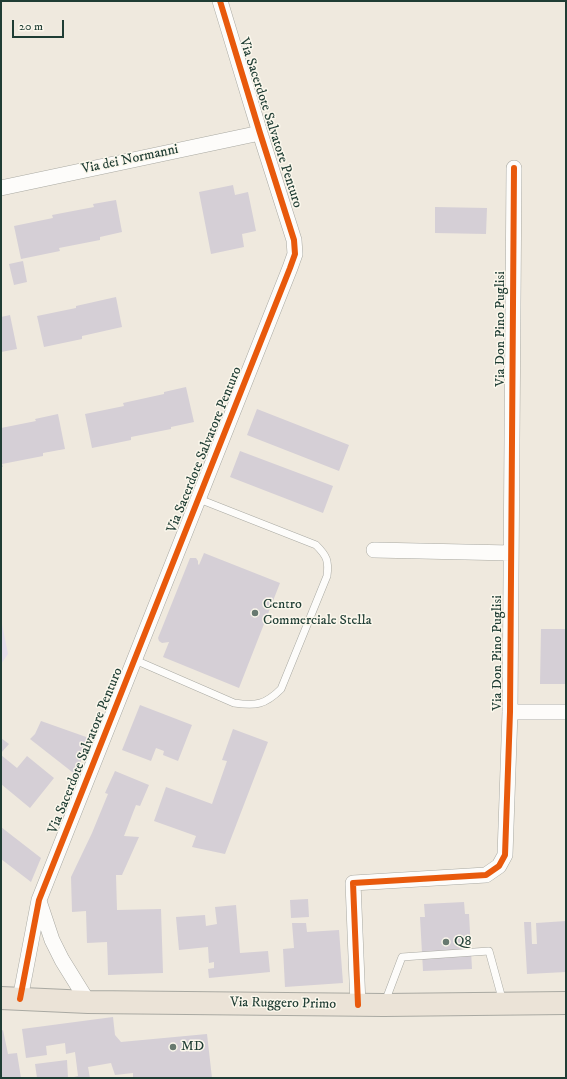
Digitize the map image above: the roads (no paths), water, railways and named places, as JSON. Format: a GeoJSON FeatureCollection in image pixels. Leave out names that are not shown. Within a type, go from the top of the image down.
{"type":"FeatureCollection","features":[{"type":"Feature","properties":{"kind":"main road","name":"Via Ruggero Primo"},"geometry":{"type":"LineString","coordinates":[[11,999],[88,1002],[358,1005],[566,1003]]}},
{"type":"Feature","properties":{"kind":"street","name":"Via Sacerdote Salvatore Penturo"},"geometry":{"type":"LineString","coordinates":[[11,999],[39,900],[287,276],[294,254],[294,240],[290,223],[260,133],[220,1]]}},
{"type":"Feature","properties":{"kind":"street","name":"Via dei Normanni"},"geometry":{"type":"LineString","coordinates":[[1,188],[260,133]]}},
{"type":"Feature","properties":{"kind":"street","name":"Via Don Pino Puglisi"},"geometry":{"type":"LineString","coordinates":[[358,1005],[353,883],[486,875],[499,866],[505,855],[510,712],[514,168]]}},
{"type":"Feature","properties":{"kind":"street"},"geometry":{"type":"LineString","coordinates":[[374,550],[511,553]]}},
{"type":"Feature","properties":{"kind":"street"},"geometry":{"type":"LineString","coordinates":[[510,712],[566,712]]}},
{"type":"Feature","properties":{"kind":"street"},"geometry":{"type":"LineString","coordinates":[[39,900],[52,940],[62,960],[88,1002]]}},
{"type":"Feature","properties":{"kind":"lane"},"geometry":{"type":"LineString","coordinates":[[135,660],[234,702],[249,705],[263,702],[271,698],[281,689],[327,576],[328,564],[324,553],[316,545],[198,499]]}},
{"type":"Feature","properties":{"kind":"lane"},"geometry":{"type":"LineString","coordinates":[[384,1005],[402,958],[489,951],[504,1004]]}},
{"type":"Feature","properties":{"kind":"place","name":"Centro Commerciale Stella"},"geometry":{"type":"Point","coordinates":[255,613]}},
{"type":"Feature","properties":{"kind":"place","name":"Q8"},"geometry":{"type":"Point","coordinates":[446,942]}},
{"type":"Feature","properties":{"kind":"place","name":"MD"},"geometry":{"type":"Point","coordinates":[173,1047]}}]}
